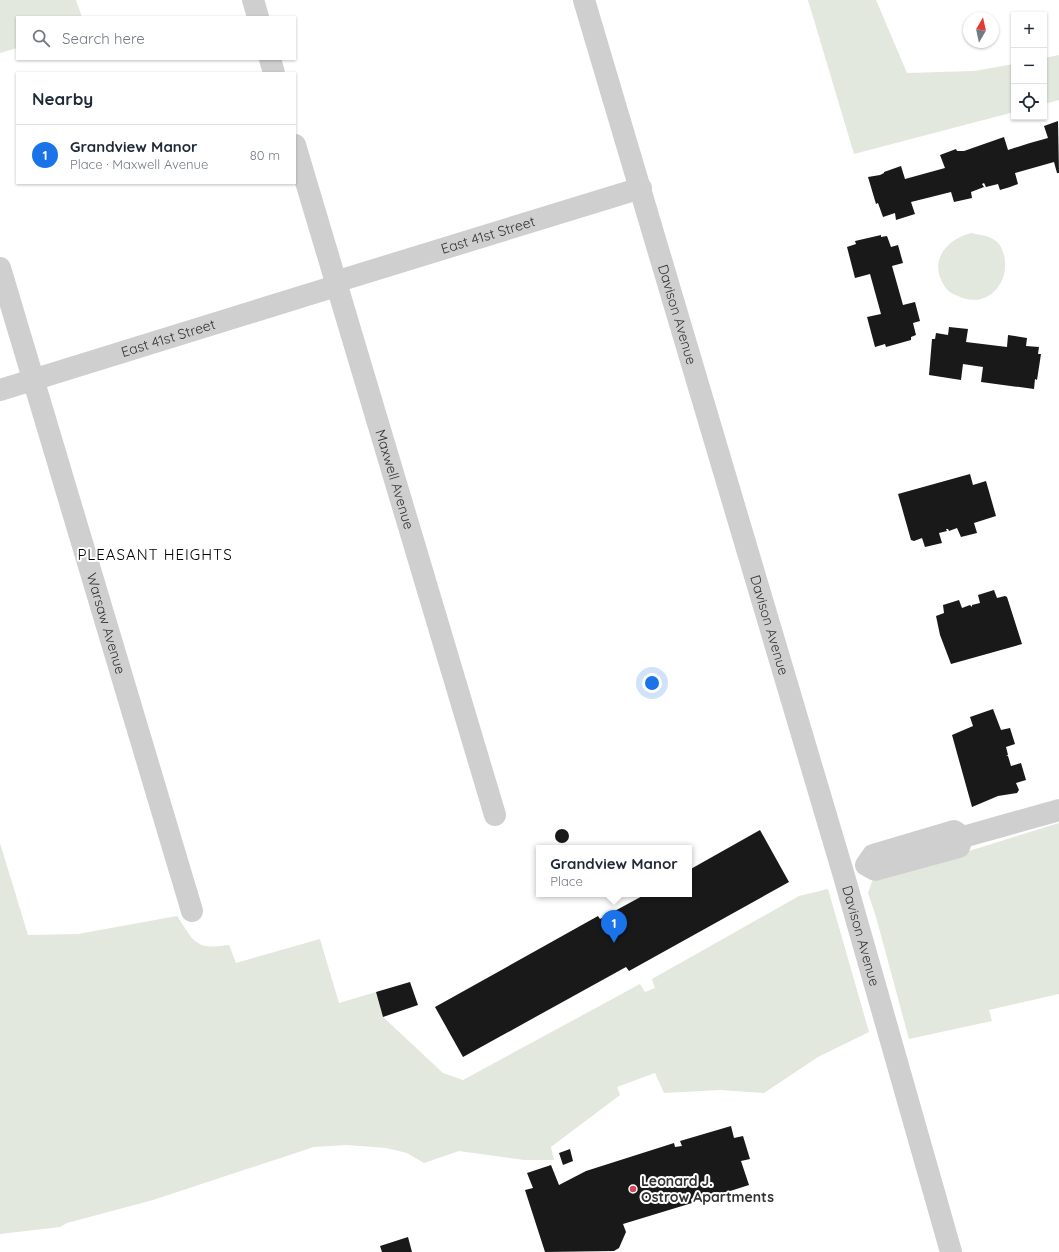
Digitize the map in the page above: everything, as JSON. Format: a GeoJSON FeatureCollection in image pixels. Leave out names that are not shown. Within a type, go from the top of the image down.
{"type":"FeatureCollection","features":[{"type":"Feature","properties":{"kind":"street"},"geometry":{"type":"LineString","coordinates":[[253,0],[258,16]]}},
{"type":"Feature","properties":{"kind":"street","name":"Davison Avenue"},"geometry":{"type":"LineString","coordinates":[[584,0],[843,871],[951,1252]]}},
{"type":"Feature","properties":{"kind":"street"},"geometry":{"type":"LineString","coordinates":[[270,60],[274,72]]}},
{"type":"Feature","properties":{"kind":"street","name":"Maxwell Avenue"},"geometry":{"type":"LineString","coordinates":[[296,148],[495,815]]}},
{"type":"Feature","properties":{"kind":"street","name":"East 41st Street"},"geometry":{"type":"LineString","coordinates":[[0,390],[641,188]]}},
{"type":"Feature","properties":{"kind":"street","name":"Warsaw Avenue"},"geometry":{"type":"LineString","coordinates":[[0,268],[32,380],[192,910]]}},
{"type":"Feature","properties":{"kind":"street"},"geometry":{"type":"LineString","coordinates":[[843,871],[866,865],[873,855],[954,831],[963,837],[1059,810]]}},
{"type":"Feature","properties":{"kind":"shaded area"},"geometry":{"type":"Polygon","coordinates":[[[0,0],[76,0],[82,16],[16,16],[16,48],[0,53],[0,0]]]}},
{"type":"Feature","properties":{"kind":"shaded area"},"geometry":{"type":"Polygon","coordinates":[[[808,0],[876,0],[907,73],[974,71],[1011,65],[1011,113],[854,154],[808,0]]]}},
{"type":"Feature","properties":{"kind":"shaded area"},"geometry":{"type":"Polygon","coordinates":[[[1059,55],[1059,100],[1047,103],[1047,84],[1047,57],[1059,55]]]}},
{"type":"Feature","properties":{"kind":"shaded area"},"geometry":{"type":"Polygon","coordinates":[[[971,233],[986,236],[996,241],[1004,254],[1005,265],[1004,275],[1000,284],[985,298],[975,300],[963,298],[949,291],[940,278],[938,269],[942,253],[947,247],[962,236],[971,233]]]}},
{"type":"Feature","properties":{"kind":"shaded area"},"geometry":{"type":"Polygon","coordinates":[[[1059,823],[1059,994],[989,1010],[992,1021],[909,1039],[876,917],[868,893],[872,881],[1059,823]]]}},
{"type":"Feature","properties":{"kind":"shaded area"},"geometry":{"type":"Polygon","coordinates":[[[0,843],[28,935],[78,934],[177,916],[192,938],[202,945],[229,945],[236,963],[320,939],[339,1003],[376,992],[383,1017],[443,1073],[463,1080],[640,984],[645,992],[655,988],[652,979],[799,896],[828,889],[869,1032],[818,1057],[764,1093],[720,1090],[664,1093],[655,1073],[617,1087],[620,1095],[551,1147],[554,1160],[524,1160],[459,1151],[424,1163],[407,1153],[386,1148],[347,1145],[314,1147],[153,1200],[67,1223],[60,1227],[0,1234],[0,843]]]}},
{"type":"Feature","properties":{"kind":"building"},"geometry":{"type":"Polygon","coordinates":[[[1058,121],[1059,173],[1057,173],[1054,162],[1015,173],[1018,184],[1000,190],[998,184],[986,187],[984,183],[982,184],[984,187],[971,192],[972,198],[954,202],[951,192],[911,202],[915,214],[896,220],[895,213],[883,217],[878,203],[876,204],[868,177],[880,175],[901,166],[905,179],[945,168],[940,155],[956,149],[957,151],[964,151],[1004,137],[1008,150],[1048,138],[1044,126],[1058,121]]]}},
{"type":"Feature","properties":{"kind":"building"},"geometry":{"type":"Polygon","coordinates":[[[881,235],[881,237],[887,236],[891,247],[898,245],[903,263],[892,266],[903,305],[915,302],[920,321],[913,323],[916,335],[911,337],[911,340],[886,347],[885,344],[875,347],[867,317],[881,314],[870,274],[855,278],[847,247],[856,244],[855,241],[881,235]]]}},
{"type":"Feature","properties":{"kind":"building"},"geometry":{"type":"Polygon","coordinates":[[[949,327],[968,329],[966,342],[1007,347],[1008,335],[1027,338],[1026,346],[1039,347],[1038,354],[1041,354],[1034,389],[981,382],[983,367],[963,364],[961,380],[929,375],[932,339],[935,339],[936,333],[948,335],[949,327]]]}},
{"type":"Feature","properties":{"kind":"building"},"geometry":{"type":"Polygon","coordinates":[[[970,474],[973,485],[986,481],[996,516],[974,523],[977,533],[961,537],[957,528],[949,531],[946,529],[947,531],[939,533],[942,543],[925,547],[922,538],[914,541],[911,540],[898,494],[970,474]]]}},
{"type":"Feature","properties":{"kind":"building"},"geometry":{"type":"Polygon","coordinates":[[[994,590],[997,598],[1007,597],[1022,644],[951,664],[940,635],[936,616],[944,613],[943,605],[959,600],[962,608],[970,605],[972,607],[972,605],[980,603],[978,595],[994,590]]]}},
{"type":"Feature","properties":{"kind":"building"},"geometry":{"type":"Polygon","coordinates":[[[993,709],[1001,730],[1010,728],[1015,744],[1006,747],[1008,755],[1006,755],[1008,756],[1011,766],[1021,763],[1026,780],[1016,783],[1019,790],[1017,793],[998,796],[972,807],[952,735],[973,726],[970,717],[993,709]]]}},
{"type":"Feature","properties":{"kind":"building"},"geometry":{"type":"Polygon","coordinates":[[[562,829],[567,831],[569,836],[567,841],[562,843],[557,841],[555,836],[557,831],[562,829]]]}},
{"type":"Feature","properties":{"kind":"building"},"geometry":{"type":"Polygon","coordinates":[[[760,830],[789,882],[629,971],[626,967],[463,1057],[435,1007],[598,916],[600,919],[640,897],[692,897],[692,868],[760,830]]]}},
{"type":"Feature","properties":{"kind":"building"},"geometry":{"type":"Polygon","coordinates":[[[410,982],[418,1005],[383,1017],[376,992],[410,982]]]}},
{"type":"Feature","properties":{"kind":"building","name":"Leonard J. Ostrow Apartments"},"geometry":{"type":"Polygon","coordinates":[[[731,1126],[734,1138],[743,1136],[750,1159],[741,1161],[749,1185],[699,1201],[697,1197],[691,1199],[692,1203],[623,1224],[626,1232],[619,1248],[614,1251],[545,1252],[525,1190],[533,1188],[527,1173],[551,1165],[559,1185],[586,1171],[674,1143],[675,1147],[682,1146],[680,1141],[731,1126]]]}},
{"type":"Feature","properties":{"kind":"building"},"geometry":{"type":"Polygon","coordinates":[[[570,1149],[573,1161],[563,1165],[559,1153],[570,1149]]]}},
{"type":"Feature","properties":{"kind":"building"},"geometry":{"type":"Polygon","coordinates":[[[408,1237],[412,1252],[382,1252],[380,1246],[408,1237]]]}},
{"type":"Feature","properties":{"kind":"place","name":"Grandview Manor"},"geometry":{"type":"Point","coordinates":[614,943]}},
{"type":"Feature","properties":{"kind":"place","name":"Leonard J. Ostrow Apartments"},"geometry":{"type":"Point","coordinates":[633,1189]}},
{"type":"Feature","properties":{"kind":"district","name":"PLEASANT HEIGHTS"},"geometry":{"type":"Point","coordinates":[155,554]}}]}
